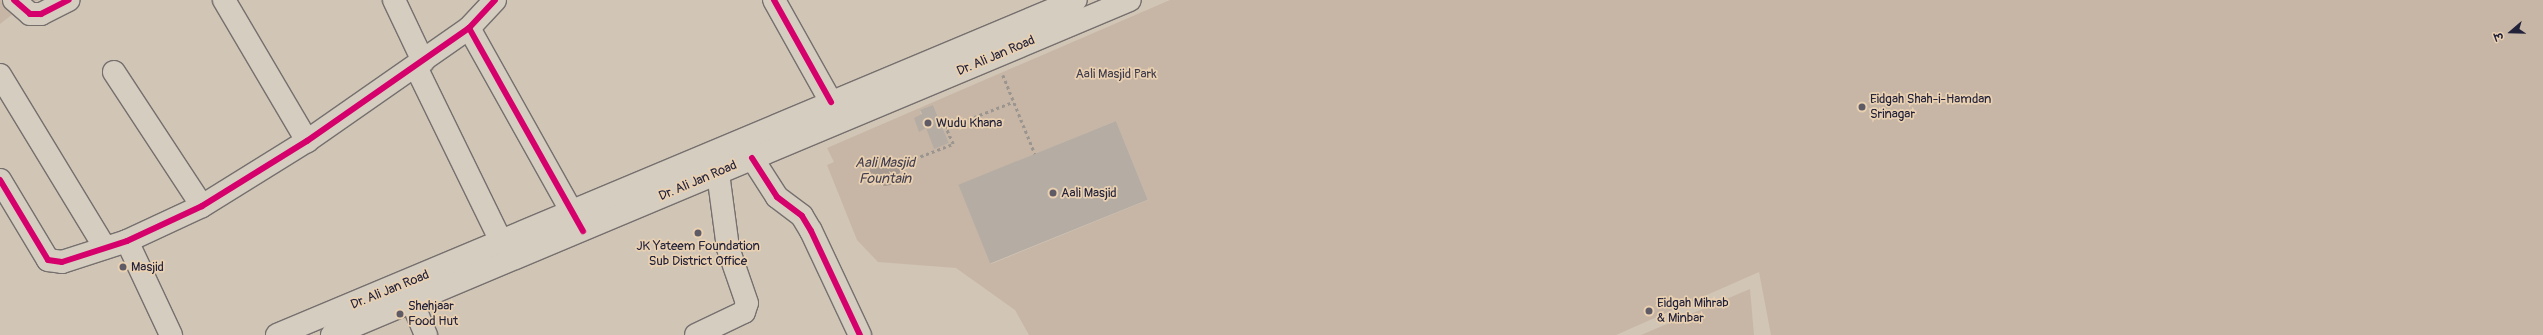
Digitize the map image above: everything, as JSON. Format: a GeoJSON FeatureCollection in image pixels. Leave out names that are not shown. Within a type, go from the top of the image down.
{"type":"FeatureCollection","features":[{"type":"Feature","properties":{"kind":"street"},"geometry":{"type":"LineString","coordinates":[[14,0],[30,14],[41,14],[69,0]]}},
{"type":"Feature","properties":{"kind":"street"},"geometry":{"type":"LineString","coordinates":[[224,0],[307,141]]}},
{"type":"Feature","properties":{"kind":"street"},"geometry":{"type":"LineString","coordinates":[[394,0],[420,64],[502,243]]}},
{"type":"Feature","properties":{"kind":"street"},"geometry":{"type":"LineString","coordinates":[[0,180],[48,260],[62,262],[127,240],[202,206],[307,141],[420,64],[469,28],[495,0]]}},
{"type":"Feature","properties":{"kind":"street"},"geometry":{"type":"LineString","coordinates":[[774,0],[831,102]]}},
{"type":"Feature","properties":{"kind":"street","name":"Dr. Ali Jan Road"},"geometry":{"type":"LineString","coordinates":[[332,335],[362,329],[412,302],[831,102],[941,68],[995,56],[1130,0]]}},
{"type":"Feature","properties":{"kind":"street"},"geometry":{"type":"LineString","coordinates":[[1072,1],[1096,14]]}},
{"type":"Feature","properties":{"kind":"street","name":"Dr. Ali Jan Road"},"geometry":{"type":"LineString","coordinates":[[277,335],[502,243],[579,222],[718,173],[941,68],[1072,1]]}},
{"type":"Feature","properties":{"kind":"street"},"geometry":{"type":"LineString","coordinates":[[469,28],[579,222]]}},
{"type":"Feature","properties":{"kind":"street"},"geometry":{"type":"LineString","coordinates":[[114,72],[202,206]]}},
{"type":"Feature","properties":{"kind":"street"},"geometry":{"type":"LineString","coordinates":[[0,75],[105,248]]}},
{"type":"Feature","properties":{"kind":"street"},"geometry":{"type":"LineString","coordinates":[[752,158],[777,197],[802,216],[811,230],[860,335]]}},
{"type":"Feature","properties":{"kind":"street"},"geometry":{"type":"LineString","coordinates":[[696,335],[744,312],[747,303],[728,248],[718,173]]}},
{"type":"Feature","properties":{"kind":"street"},"geometry":{"type":"LineString","coordinates":[[127,240],[171,335]]}},
{"type":"Feature","properties":{"kind":"street"},"geometry":{"type":"LineString","coordinates":[[412,302],[426,335]]}},
{"type":"Feature","properties":{"kind":"path"},"geometry":{"type":"LineString","coordinates":[[995,56],[1035,154]]}},
{"type":"Feature","properties":{"kind":"path"},"geometry":{"type":"LineString","coordinates":[[898,165],[952,144],[946,128],[1013,102]]}},
{"type":"Feature","properties":{"kind":"green space"},"geometry":{"type":"Polygon","coordinates":[[[0,0],[39,0],[23,6],[0,24],[0,0]]]}},
{"type":"Feature","properties":{"kind":"green space","name":"Eidgah Shah-i-Hamdan Srinagar"},"geometry":{"type":"Polygon","coordinates":[[[1170,0],[2543,0],[2543,335],[1771,335],[1759,272],[1616,335],[1029,335],[1015,310],[956,268],[878,262],[857,240],[827,165],[834,162],[827,148],[1170,0]],[[933,105],[920,111],[934,148],[949,143],[933,105]],[[1116,121],[959,185],[991,264],[1148,200],[1116,121]]]}},
{"type":"Feature","properties":{"kind":"green space"},"geometry":{"type":"Polygon","coordinates":[[[1750,289],[1754,335],[1641,335],[1750,289]]]}},
{"type":"Feature","properties":{"kind":"water","name":"Aali Masjid Fountain"},"geometry":{"type":"Polygon","coordinates":[[[885,156],[896,160],[900,171],[896,182],[885,186],[874,182],[870,171],[874,160],[885,156]]]}},
{"type":"Feature","properties":{"kind":"building","name":"Wudu Khana"},"geometry":{"type":"Polygon","coordinates":[[[933,105],[949,143],[934,149],[926,128],[919,132],[914,118],[922,114],[920,110],[933,105]]]}},
{"type":"Feature","properties":{"kind":"building","name":"Aali Masjid"},"geometry":{"type":"Polygon","coordinates":[[[1116,121],[1148,200],[990,263],[958,185],[1116,121]]]}},
{"type":"Feature","properties":{"kind":"cycle path"},"geometry":{"type":"LineString","coordinates":[[14,0],[30,14],[41,14],[69,0]]}},
{"type":"Feature","properties":{"kind":"cycle path"},"geometry":{"type":"LineString","coordinates":[[0,180],[48,260],[62,262],[127,241],[202,206],[307,141],[469,28],[495,0]]}},
{"type":"Feature","properties":{"kind":"cycle path"},"geometry":{"type":"LineString","coordinates":[[774,0],[831,102]]}},
{"type":"Feature","properties":{"kind":"cycle path"},"geometry":{"type":"LineString","coordinates":[[469,28],[583,231]]}},
{"type":"Feature","properties":{"kind":"cycle path"},"geometry":{"type":"LineString","coordinates":[[752,158],[777,197],[802,216],[811,231],[860,335]]}},
{"type":"Feature","properties":{"kind":"place","name":"Eidgah Shah-i-Hamdan Srinagar"},"geometry":{"type":"Point","coordinates":[1862,107]}},
{"type":"Feature","properties":{"kind":"place","name":"Wudu Khana"},"geometry":{"type":"Point","coordinates":[928,123]}},
{"type":"Feature","properties":{"kind":"place","name":"Aali Masjid"},"geometry":{"type":"Point","coordinates":[1053,193]}},
{"type":"Feature","properties":{"kind":"place","name":"JK Yateem Foundation Sub District Office"},"geometry":{"type":"Point","coordinates":[698,233]}},
{"type":"Feature","properties":{"kind":"place","name":"Masjid"},"geometry":{"type":"Point","coordinates":[123,267]}},
{"type":"Feature","properties":{"kind":"place","name":"Eidgah Mihrab & Minbar"},"geometry":{"type":"Point","coordinates":[1649,311]}},
{"type":"Feature","properties":{"kind":"place","name":"Shehjaar Food Hut"},"geometry":{"type":"Point","coordinates":[400,314]}},
{"type":"Feature","properties":{"kind":"park label","name":"Aali Masjid Park"},"geometry":{"type":"Point","coordinates":[1116,74]}}]}
